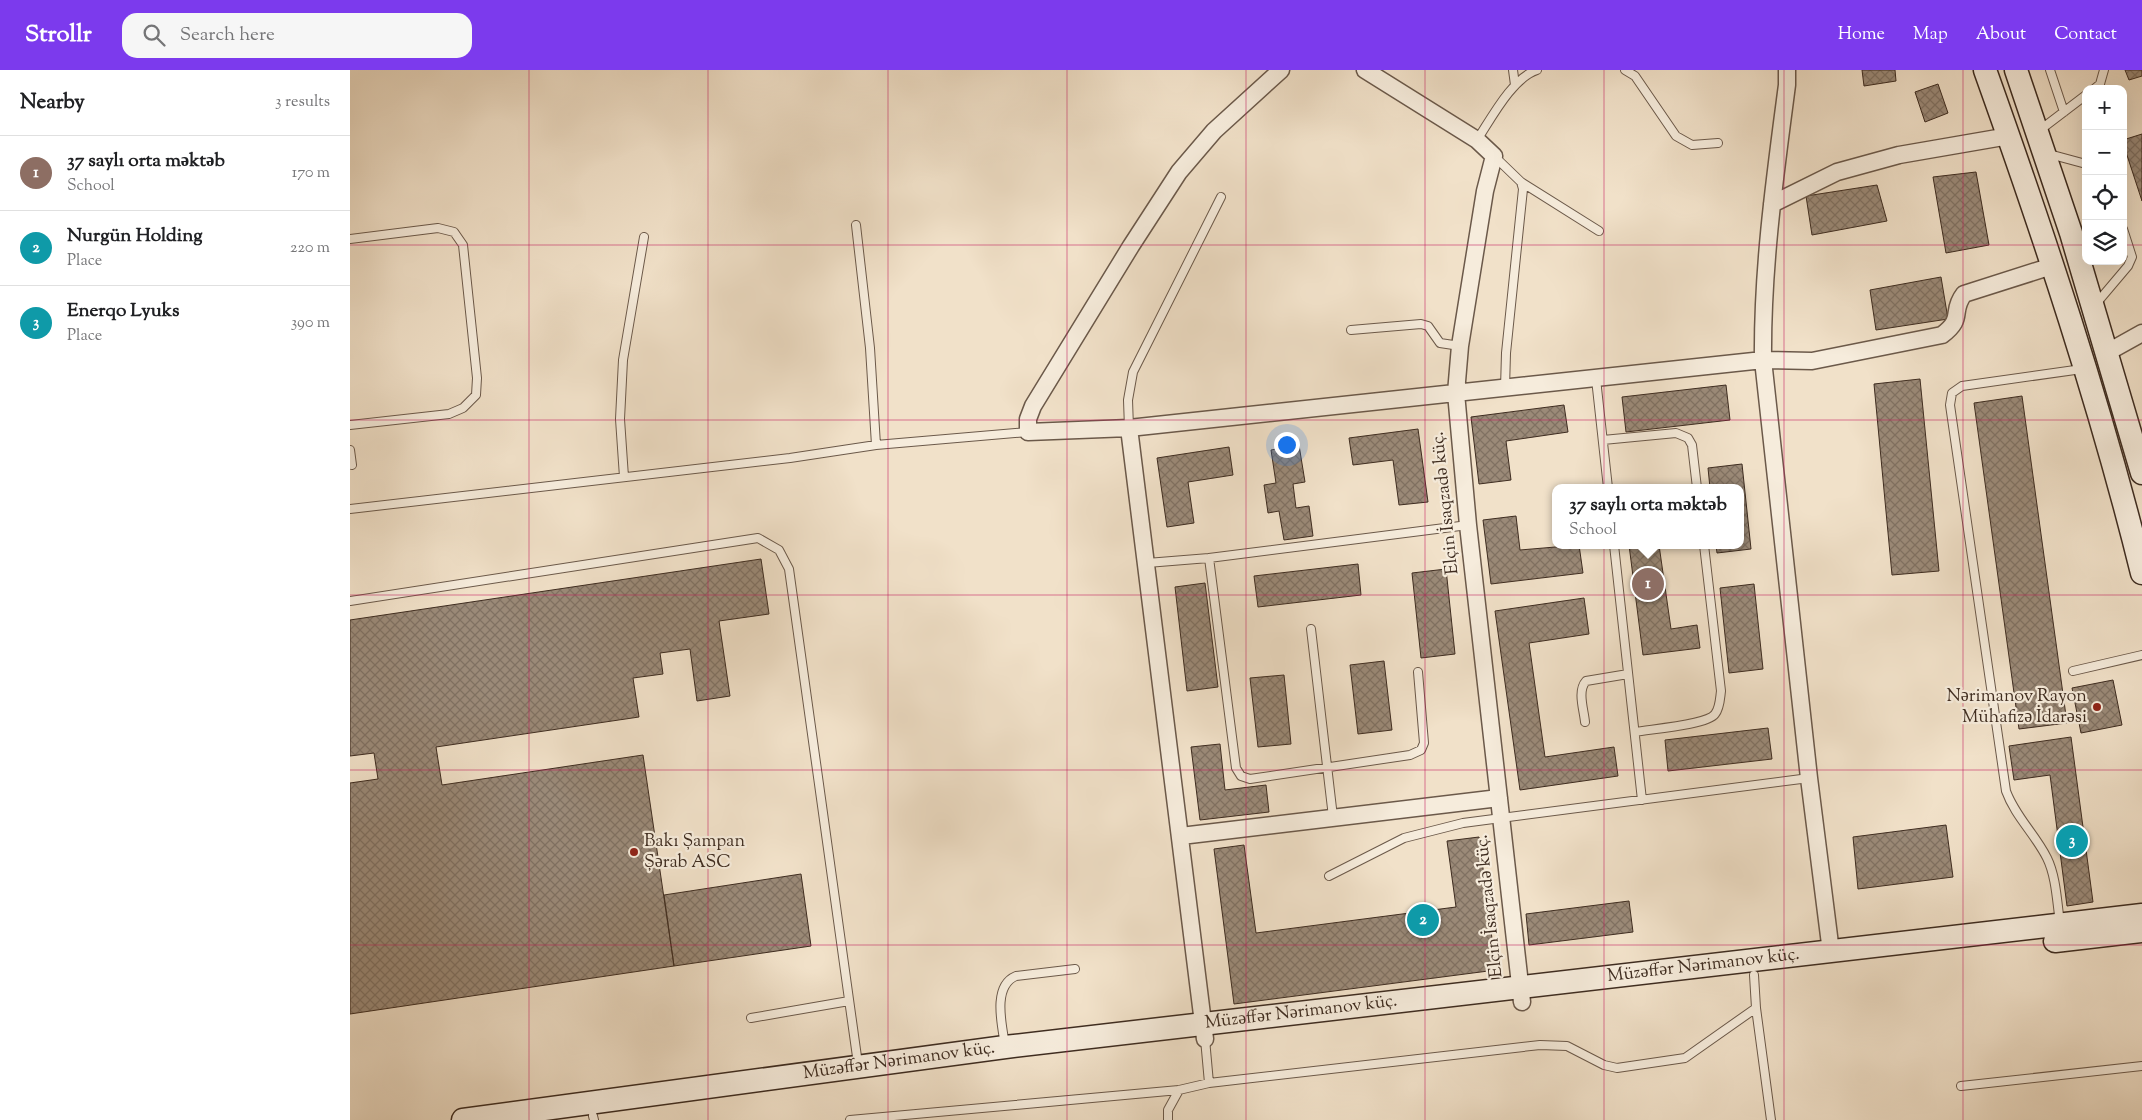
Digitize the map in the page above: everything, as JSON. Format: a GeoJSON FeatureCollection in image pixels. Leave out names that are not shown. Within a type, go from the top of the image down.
{"type":"FeatureCollection","features":[{"type":"Feature","properties":{"kind":"main road"},"geometry":{"type":"LineString","coordinates":[[1985,70],[2009,136],[2137,528],[2142,573]]}},
{"type":"Feature","properties":{"kind":"main road"},"geometry":{"type":"LineString","coordinates":[[2016,70],[2046,153],[2108,352],[2142,473]]}},
{"type":"Feature","properties":{"kind":"main road","name":"Müzəffər Nərimanov küç."},"geometry":{"type":"LineString","coordinates":[[1520,995],[1832,952],[2142,915]]}},
{"type":"Feature","properties":{"kind":"main road"},"geometry":{"type":"LineString","coordinates":[[562,1120],[594,1118],[1204,1032],[1520,995],[1754,975],[2142,932]]}},
{"type":"Feature","properties":{"kind":"main road","name":"Müzəffər Nərimanov küç."},"geometry":{"type":"LineString","coordinates":[[463,1120],[1005,1047],[1204,1032]]}},
{"type":"Feature","properties":{"kind":"street"},"geometry":{"type":"LineString","coordinates":[[1281,70],[1214,131],[1179,172],[1034,406],[1028,419],[1028,432],[1129,428],[1763,360],[1812,361],[1942,335],[1952,327],[1957,318],[1957,303],[1964,294],[2052,266]]}},
{"type":"Feature","properties":{"kind":"street"},"geometry":{"type":"LineString","coordinates":[[1365,70],[1477,140],[1494,156]]}},
{"type":"Feature","properties":{"kind":"street"},"geometry":{"type":"LineString","coordinates":[[1786,70],[1787,85],[1772,204],[1762,323],[1763,360],[1809,778],[1832,952]]}},
{"type":"Feature","properties":{"kind":"street"},"geometry":{"type":"LineString","coordinates":[[1772,204],[1838,172],[1899,154],[2009,136]]}},
{"type":"Feature","properties":{"kind":"street","name":"Elçin İsaqzadə küç."},"geometry":{"type":"LineString","coordinates":[[1494,156],[1485,191],[1460,346],[1456,393],[1468,525],[1520,995]]}},
{"type":"Feature","properties":{"kind":"street"},"geometry":{"type":"LineString","coordinates":[[2108,352],[2142,333]]}},
{"type":"Feature","properties":{"kind":"street"},"geometry":{"type":"LineString","coordinates":[[1129,428],[1204,1032]]}},
{"type":"Feature","properties":{"kind":"street"},"geometry":{"type":"LineString","coordinates":[[1180,836],[1499,798]]}},
{"type":"Feature","properties":{"kind":"lane"},"geometry":{"type":"LineString","coordinates":[[1513,70],[1515,85]]}},
{"type":"Feature","properties":{"kind":"lane"},"geometry":{"type":"LineString","coordinates":[[1477,140],[1515,85],[1529,72],[1537,70]]}},
{"type":"Feature","properties":{"kind":"lane"},"geometry":{"type":"LineString","coordinates":[[1625,70],[1635,76],[1676,136],[1692,145],[1718,143]]}},
{"type":"Feature","properties":{"kind":"lane"},"geometry":{"type":"LineString","coordinates":[[2050,70],[2064,112]]}},
{"type":"Feature","properties":{"kind":"lane"},"geometry":{"type":"LineString","coordinates":[[2099,85],[2104,70]]}},
{"type":"Feature","properties":{"kind":"lane"},"geometry":{"type":"LineString","coordinates":[[2038,132],[2082,98]]}},
{"type":"Feature","properties":{"kind":"lane"},"geometry":{"type":"LineString","coordinates":[[2046,153],[2082,163]]}},
{"type":"Feature","properties":{"kind":"lane"},"geometry":{"type":"LineString","coordinates":[[1494,156],[1521,182],[1599,231]]}},
{"type":"Feature","properties":{"kind":"lane"},"geometry":{"type":"LineString","coordinates":[[1505,388],[1506,354],[1523,196],[1521,182]]}},
{"type":"Feature","properties":{"kind":"lane"},"geometry":{"type":"LineString","coordinates":[[1129,428],[1128,400],[1133,372],[1221,197]]}},
{"type":"Feature","properties":{"kind":"lane"},"geometry":{"type":"LineString","coordinates":[[856,224],[870,348],[876,445]]}},
{"type":"Feature","properties":{"kind":"lane"},"geometry":{"type":"LineString","coordinates":[[350,239],[438,228],[454,232],[463,245],[477,378],[476,395],[463,408],[449,414],[350,425]]}},
{"type":"Feature","properties":{"kind":"lane"},"geometry":{"type":"LineString","coordinates":[[624,477],[620,419],[624,360],[644,238]]}},
{"type":"Feature","properties":{"kind":"lane"},"geometry":{"type":"LineString","coordinates":[[2094,307],[2128,266],[2132,257],[2127,241]]}},
{"type":"Feature","properties":{"kind":"lane"},"geometry":{"type":"LineString","coordinates":[[1351,330],[1421,324],[1428,326],[1440,342],[1460,346]]}},
{"type":"Feature","properties":{"kind":"lane"},"geometry":{"type":"LineString","coordinates":[[2060,925],[2052,873],[2047,858],[2010,803],[2006,792],[1950,405],[1952,392],[1962,386],[2084,368]]}},
{"type":"Feature","properties":{"kind":"lane"},"geometry":{"type":"LineString","coordinates":[[1596,379],[1608,484]]}},
{"type":"Feature","properties":{"kind":"lane"},"geometry":{"type":"LineString","coordinates":[[350,509],[790,458],[876,445],[1028,432]]}},
{"type":"Feature","properties":{"kind":"lane"},"geometry":{"type":"LineString","coordinates":[[1603,440],[1676,433],[1688,438],[1692,445],[1697,484]]}},
{"type":"Feature","properties":{"kind":"lane"},"geometry":{"type":"LineString","coordinates":[[350,450],[352,465]]}},
{"type":"Feature","properties":{"kind":"lane"},"geometry":{"type":"LineString","coordinates":[[1147,563],[1209,558],[1468,525]]}},
{"type":"Feature","properties":{"kind":"lane"},"geometry":{"type":"LineString","coordinates":[[350,601],[758,538],[779,550],[789,569],[858,1066]]}},
{"type":"Feature","properties":{"kind":"lane"},"geometry":{"type":"LineString","coordinates":[[1614,549],[1642,800]]}},
{"type":"Feature","properties":{"kind":"lane"},"geometry":{"type":"LineString","coordinates":[[1635,732],[1704,721],[1715,715],[1719,705],[1721,691],[1704,549]]}},
{"type":"Feature","properties":{"kind":"lane"},"geometry":{"type":"LineString","coordinates":[[1209,558],[1236,768],[1241,776],[1250,779],[1410,756],[1421,750],[1424,743],[1418,672]]}},
{"type":"Feature","properties":{"kind":"lane"},"geometry":{"type":"LineString","coordinates":[[1311,629],[1333,817]]}},
{"type":"Feature","properties":{"kind":"lane"},"geometry":{"type":"LineString","coordinates":[[2073,671],[2142,655]]}},
{"type":"Feature","properties":{"kind":"lane"},"geometry":{"type":"LineString","coordinates":[[1585,722],[1581,693],[1583,685],[1586,682],[1628,674]]}},
{"type":"Feature","properties":{"kind":"lane"},"geometry":{"type":"LineString","coordinates":[[1329,876],[1404,838],[1435,829],[1501,816],[1809,778]]}},
{"type":"Feature","properties":{"kind":"lane"},"geometry":{"type":"LineString","coordinates":[[1005,1047],[1001,1006],[1002,992],[1009,978],[1074,969]]}},
{"type":"Feature","properties":{"kind":"lane"},"geometry":{"type":"LineString","coordinates":[[1754,975],[1756,1008],[1771,1120]]}},
{"type":"Feature","properties":{"kind":"lane"},"geometry":{"type":"LineString","coordinates":[[751,1018],[849,1000]]}},
{"type":"Feature","properties":{"kind":"lane"},"geometry":{"type":"LineString","coordinates":[[850,1120],[1179,1090],[1209,1083],[1540,1045],[1567,1046],[1604,1065],[1617,1068],[1685,1058],[1756,1008]]}},
{"type":"Feature","properties":{"kind":"lane"},"geometry":{"type":"LineString","coordinates":[[1204,1032],[1209,1083]]}},
{"type":"Feature","properties":{"kind":"lane"},"geometry":{"type":"LineString","coordinates":[[1962,1086],[2142,1066]]}},
{"type":"Feature","properties":{"kind":"lane"},"geometry":{"type":"LineString","coordinates":[[1168,1120],[1168,1110],[1179,1090]]}},
{"type":"Feature","properties":{"kind":"building"},"geometry":{"type":"Polygon","coordinates":[[[1862,70],[1895,70],[1896,81],[1864,86],[1862,70]]]}},
{"type":"Feature","properties":{"kind":"building"},"geometry":{"type":"Polygon","coordinates":[[[2125,70],[2142,70],[2142,76],[2129,80],[2125,70]]]}},
{"type":"Feature","properties":{"kind":"building"},"geometry":{"type":"Polygon","coordinates":[[[1938,84],[1948,113],[1925,122],[1915,92],[1938,84]]]}},
{"type":"Feature","properties":{"kind":"building"},"geometry":{"type":"Polygon","coordinates":[[[2142,134],[2142,201],[2127,155],[2127,139],[2142,134]]]}},
{"type":"Feature","properties":{"kind":"building"},"geometry":{"type":"Polygon","coordinates":[[[1976,172],[1989,245],[1946,253],[1933,177],[1976,172]]]}},
{"type":"Feature","properties":{"kind":"building"},"geometry":{"type":"Polygon","coordinates":[[[1877,185],[1887,221],[1812,235],[1806,196],[1877,185]]]}},
{"type":"Feature","properties":{"kind":"building"},"geometry":{"type":"Polygon","coordinates":[[[1941,277],[1948,319],[1876,330],[1870,290],[1941,277]]]}},
{"type":"Feature","properties":{"kind":"building"},"geometry":{"type":"Polygon","coordinates":[[[1920,379],[1939,571],[1892,575],[1874,384],[1920,379]]]}},
{"type":"Feature","properties":{"kind":"building"},"geometry":{"type":"Polygon","coordinates":[[[1726,385],[1730,420],[1626,432],[1622,397],[1726,385]]]}},
{"type":"Feature","properties":{"kind":"building"},"geometry":{"type":"Polygon","coordinates":[[[2022,396],[2067,723],[2019,729],[1974,403],[2022,396]]]}},
{"type":"Feature","properties":{"kind":"building"},"geometry":{"type":"Polygon","coordinates":[[[1564,405],[1568,432],[1506,441],[1511,480],[1479,484],[1471,417],[1564,405]]]}},
{"type":"Feature","properties":{"kind":"building"},"geometry":{"type":"Polygon","coordinates":[[[1418,429],[1428,502],[1399,505],[1393,460],[1353,465],[1349,438],[1418,429]]]}},
{"type":"Feature","properties":{"kind":"building"},"geometry":{"type":"Polygon","coordinates":[[[1299,445],[1305,482],[1293,484],[1296,508],[1309,506],[1313,536],[1284,540],[1279,511],[1268,513],[1264,485],[1276,483],[1271,450],[1299,445]]]}},
{"type":"Feature","properties":{"kind":"building"},"geometry":{"type":"Polygon","coordinates":[[[1229,447],[1233,475],[1188,482],[1194,523],[1167,527],[1157,458],[1229,447]]]}},
{"type":"Feature","properties":{"kind":"building"},"geometry":{"type":"Polygon","coordinates":[[[1742,464],[1751,549],[1717,553],[1716,549],[1744,549],[1744,484],[1710,484],[1708,468],[1742,464]]]}},
{"type":"Feature","properties":{"kind":"building"},"geometry":{"type":"Polygon","coordinates":[[[1516,516],[1520,550],[1552,547],[1552,549],[1580,549],[1583,573],[1491,584],[1483,520],[1516,516]]]}},
{"type":"Feature","properties":{"kind":"building"},"geometry":{"type":"Polygon","coordinates":[[[1630,549],[1660,549],[1671,629],[1697,625],[1700,648],[1643,655],[1630,549]]]}},
{"type":"Feature","properties":{"kind":"building"},"geometry":{"type":"Polygon","coordinates":[[[761,559],[769,614],[719,621],[730,696],[697,701],[690,649],[660,653],[663,674],[633,678],[639,717],[436,747],[442,785],[643,755],[674,966],[350,1014],[350,783],[378,779],[374,753],[350,756],[350,620],[761,559]]]}},
{"type":"Feature","properties":{"kind":"building"},"geometry":{"type":"Polygon","coordinates":[[[1358,564],[1361,595],[1258,607],[1254,576],[1358,564]]]}},
{"type":"Feature","properties":{"kind":"building"},"geometry":{"type":"Polygon","coordinates":[[[1446,569],[1455,654],[1421,658],[1412,573],[1446,569]]]}},
{"type":"Feature","properties":{"kind":"building"},"geometry":{"type":"Polygon","coordinates":[[[1205,583],[1218,687],[1187,691],[1175,587],[1205,583]]]}},
{"type":"Feature","properties":{"kind":"building"},"geometry":{"type":"Polygon","coordinates":[[[1754,584],[1763,669],[1729,673],[1720,588],[1754,584]]]}},
{"type":"Feature","properties":{"kind":"building"},"geometry":{"type":"Polygon","coordinates":[[[1584,598],[1589,634],[1529,643],[1545,757],[1614,747],[1618,776],[1520,790],[1495,611],[1584,598]]]}},
{"type":"Feature","properties":{"kind":"building"},"geometry":{"type":"Polygon","coordinates":[[[1384,661],[1392,730],[1358,734],[1350,665],[1384,661]]]}},
{"type":"Feature","properties":{"kind":"building"},"geometry":{"type":"Polygon","coordinates":[[[1284,675],[1291,744],[1258,747],[1250,678],[1284,675]]]}},
{"type":"Feature","properties":{"kind":"building","name":"Nərimanov Rayon Mühafizə İdarəsi"},"geometry":{"type":"Polygon","coordinates":[[[2113,680],[2122,725],[2081,733],[2072,688],[2113,680]]]}},
{"type":"Feature","properties":{"kind":"building"},"geometry":{"type":"Polygon","coordinates":[[[1768,728],[1772,759],[1668,771],[1665,740],[1768,728]]]}},
{"type":"Feature","properties":{"kind":"building"},"geometry":{"type":"Polygon","coordinates":[[[2071,737],[2093,902],[2067,906],[2050,775],[2014,780],[2009,746],[2071,737]]]}},
{"type":"Feature","properties":{"kind":"building"},"geometry":{"type":"Polygon","coordinates":[[[1220,744],[1225,790],[1266,785],[1269,812],[1200,820],[1191,747],[1220,744]]]}},
{"type":"Feature","properties":{"kind":"building"},"geometry":{"type":"Polygon","coordinates":[[[1946,825],[1953,877],[1858,889],[1853,837],[1946,825]]]}},
{"type":"Feature","properties":{"kind":"building"},"geometry":{"type":"Polygon","coordinates":[[[1479,837],[1496,970],[1234,1004],[1214,849],[1244,845],[1256,933],[1456,907],[1447,841],[1479,837]]]}},
{"type":"Feature","properties":{"kind":"building"},"geometry":{"type":"Polygon","coordinates":[[[801,874],[811,946],[674,966],[664,895],[801,874]]]}},
{"type":"Feature","properties":{"kind":"building"},"geometry":{"type":"Polygon","coordinates":[[[1629,901],[1633,932],[1529,945],[1526,914],[1629,901]]]}},
{"type":"Feature","properties":{"kind":"place","name":"37 saylı orta məktəb"},"geometry":{"type":"Point","coordinates":[1648,584]}},
{"type":"Feature","properties":{"kind":"place","name":"Nərimanov Rayon Mühafizə İdarəsi"},"geometry":{"type":"Point","coordinates":[2097,707]}},
{"type":"Feature","properties":{"kind":"place","name":"Enerqo Lyuks"},"geometry":{"type":"Point","coordinates":[2072,841]}},
{"type":"Feature","properties":{"kind":"place","name":"Bakı Şampan Şərab ASC"},"geometry":{"type":"Point","coordinates":[634,852]}},
{"type":"Feature","properties":{"kind":"place","name":"Nurgün Holding"},"geometry":{"type":"Point","coordinates":[1423,920]}}]}
